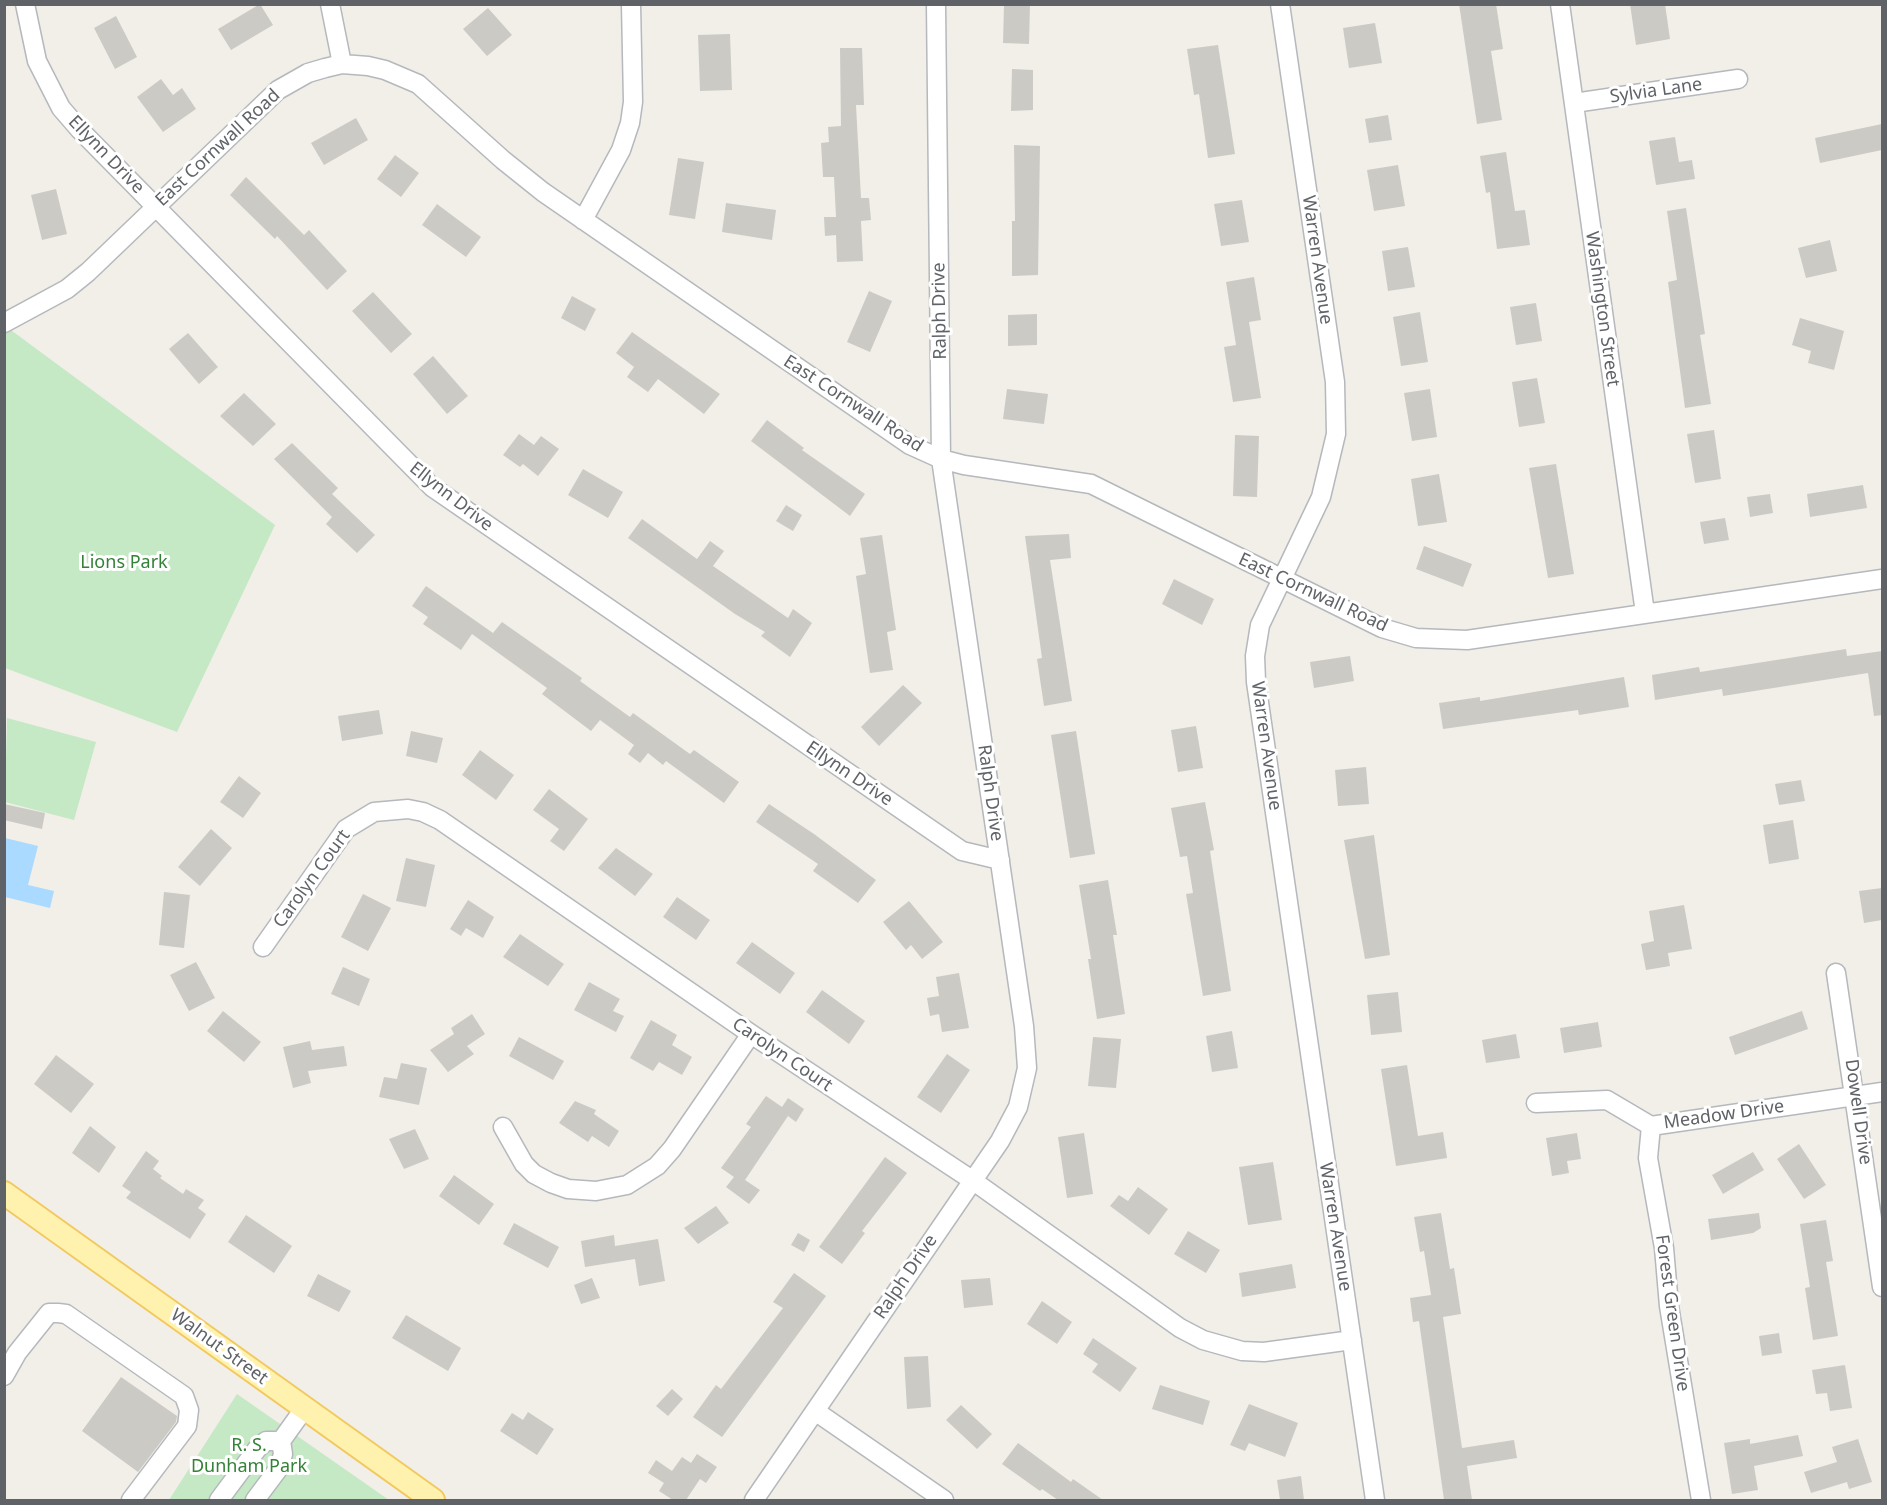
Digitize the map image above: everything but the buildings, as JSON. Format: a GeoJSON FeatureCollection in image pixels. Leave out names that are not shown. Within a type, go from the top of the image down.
{"type":"FeatureCollection","features":[{"type":"Feature","properties":{"kind":"main road","name":"Walnut Street"},"geometry":{"type":"LineString","coordinates":[[4,1193],[434,1500]]}},
{"type":"Feature","properties":{"kind":"street","name":"Ellynn Drive"},"geometry":{"type":"LineString","coordinates":[[25,4],[31,41],[52,94],[80,130],[432,487],[962,851],[1000,860]]}},
{"type":"Feature","properties":{"kind":"street"},"geometry":{"type":"LineString","coordinates":[[330,4],[342,64]]}},
{"type":"Feature","properties":{"kind":"street"},"geometry":{"type":"LineString","coordinates":[[583,220],[621,150],[630,123],[634,80],[631,4]]}},
{"type":"Feature","properties":{"kind":"street","name":"Ralph Drive"},"geometry":{"type":"LineString","coordinates":[[754,1500],[1010,1124],[1024,1087],[1027,1068],[1000,860],[941,459],[936,4]]}},
{"type":"Feature","properties":{"kind":"street","name":"Warren Avenue"},"geometry":{"type":"LineString","coordinates":[[1280,4],[1337,406],[1336,434],[1327,478],[1272,597],[1256,640],[1256,682],[1375,1500]]}},
{"type":"Feature","properties":{"kind":"street","name":"Washington Street"},"geometry":{"type":"LineString","coordinates":[[1560,4],[1645,613]]}},
{"type":"Feature","properties":{"kind":"street","name":"East Cornwall Road"},"geometry":{"type":"LineString","coordinates":[[4,323],[67,289],[88,272],[278,90],[308,73],[342,64],[385,70],[418,84],[502,160],[583,220],[910,445],[941,459],[1091,484],[1382,628],[1434,640],[1467,640],[1882,579]]}},
{"type":"Feature","properties":{"kind":"street","name":"Sylvia Lane"},"geometry":{"type":"LineString","coordinates":[[1574,104],[1738,79]]}},
{"type":"Feature","properties":{"kind":"street","name":"Carolyn Court"},"geometry":{"type":"LineString","coordinates":[[263,947],[346,829],[374,812],[408,809],[440,820],[751,1034],[972,1180],[1180,1328],[1203,1340],[1242,1351],[1264,1352],[1352,1340]]}},
{"type":"Feature","properties":{"kind":"street","name":"Dowell Drive"},"geometry":{"type":"LineString","coordinates":[[1836,973],[1856,1096],[1882,1287]]}},
{"type":"Feature","properties":{"kind":"street"},"geometry":{"type":"LineString","coordinates":[[503,1127],[524,1164],[551,1184],[568,1189],[596,1191],[627,1185],[657,1166],[672,1149],[751,1034]]}},
{"type":"Feature","properties":{"kind":"street","name":"Meadow Drive"},"geometry":{"type":"LineString","coordinates":[[1536,1103],[1606,1100],[1651,1126],[1882,1092]]}},
{"type":"Feature","properties":{"kind":"street","name":"Forest Green Drive"},"geometry":{"type":"LineString","coordinates":[[1651,1126],[1648,1158],[1664,1248],[1669,1306],[1701,1500]]}},
{"type":"Feature","properties":{"kind":"street"},"geometry":{"type":"LineString","coordinates":[[4,1376],[17,1353],[49,1313],[58,1313],[66,1314],[184,1396],[189,1410],[187,1426],[131,1500]]}},
{"type":"Feature","properties":{"kind":"street"},"geometry":{"type":"LineString","coordinates":[[255,1500],[279,1468],[283,1454],[280,1441],[304,1409]]}},
{"type":"Feature","properties":{"kind":"street"},"geometry":{"type":"LineString","coordinates":[[815,1411],[944,1500]]}},
{"type":"Feature","properties":{"kind":"street"},"geometry":{"type":"LineString","coordinates":[[219,1500],[256,1449],[266,1441],[280,1441]]}},
{"type":"Feature","properties":{"kind":"green space","name":"Lions Park"},"geometry":{"type":"Polygon","coordinates":[[[4,325],[275,525],[177,732],[5,668],[4,325]]]}},
{"type":"Feature","properties":{"kind":"green space"},"geometry":{"type":"Polygon","coordinates":[[[7,718],[96,742],[74,820],[5,802],[7,718]]]}},
{"type":"Feature","properties":{"kind":"green space","name":"R. S. Dunham Park"},"geometry":{"type":"Polygon","coordinates":[[[237,1394],[389,1500],[169,1500],[237,1394]]]}},
{"type":"Feature","properties":{"kind":"water"},"geometry":{"type":"Polygon","coordinates":[[[5,838],[38,846],[28,885],[54,891],[50,908],[5,897],[5,838]]]}}]}
